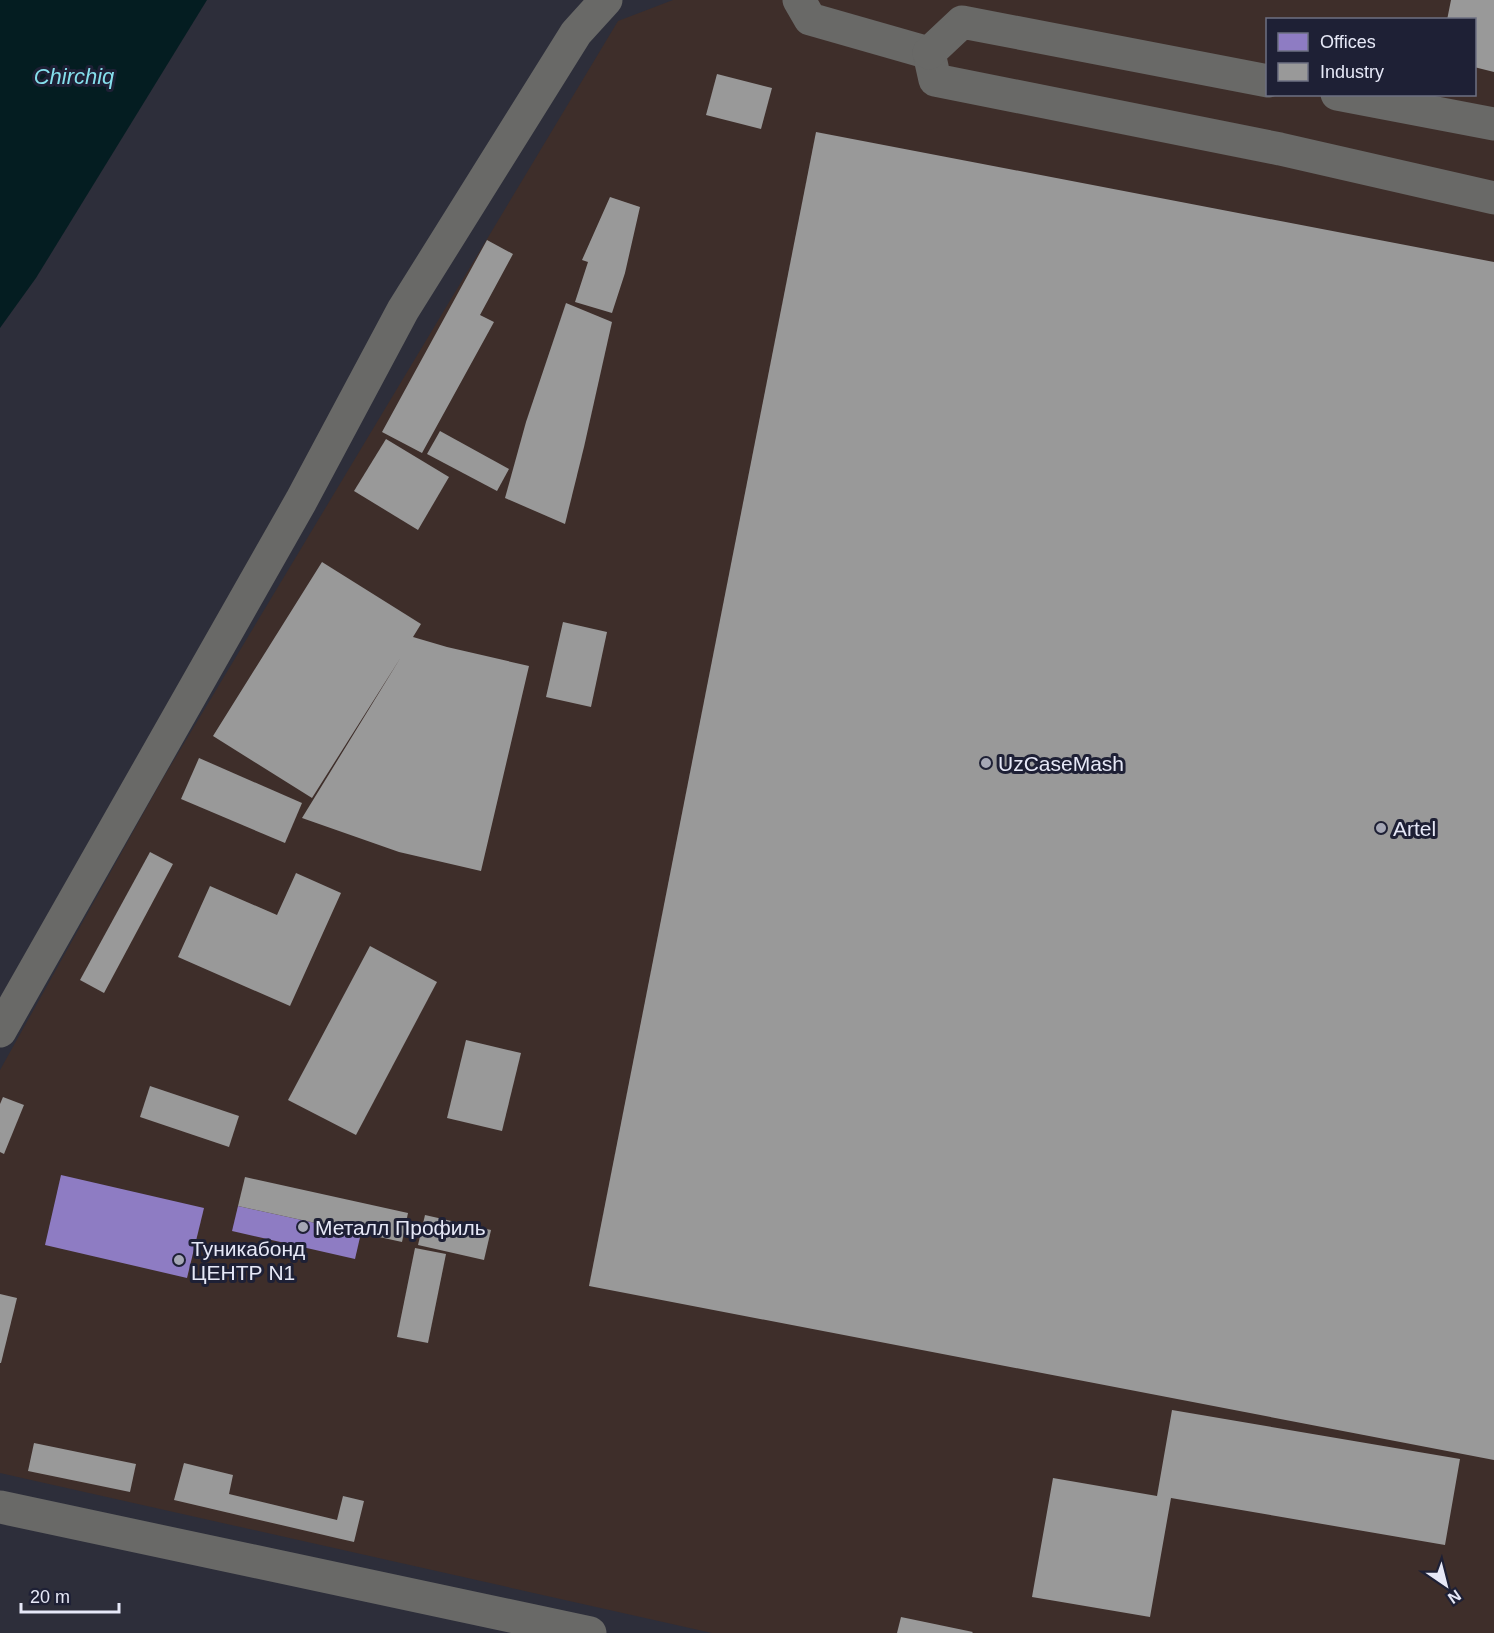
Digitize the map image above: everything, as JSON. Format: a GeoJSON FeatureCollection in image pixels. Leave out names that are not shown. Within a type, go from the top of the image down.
{"type":"FeatureCollection","features":[{"type":"Feature","properties":{"kind":"street"},"geometry":{"type":"LineString","coordinates":[[0,1030],[301,501],[403,310],[576,33],[606,0]]}},
{"type":"Feature","properties":{"kind":"street"},"geometry":{"type":"LineString","coordinates":[[799,0],[810,20],[929,53]]}},
{"type":"Feature","properties":{"kind":"street"},"geometry":{"type":"LineString","coordinates":[[929,53],[962,22],[1266,81]]}},
{"type":"Feature","properties":{"kind":"street"},"geometry":{"type":"LineString","coordinates":[[929,53],[935,80],[1280,149],[1494,198]]}},
{"type":"Feature","properties":{"kind":"street"},"geometry":{"type":"LineString","coordinates":[[1347,96],[1494,124]]}},
{"type":"Feature","properties":{"kind":"street"},"geometry":{"type":"LineString","coordinates":[[0,1508],[590,1633]]}},
{"type":"Feature","properties":{"kind":"shaded area"},"geometry":{"type":"Polygon","coordinates":[[[673,0],[1494,0],[1494,1633],[712,1633],[0,1473],[0,1070],[162,780],[618,21],[673,0]]]}},
{"type":"Feature","properties":{"kind":"water","name":"Chirchiq"},"geometry":{"type":"Polygon","coordinates":[[[0,0],[207,0],[36,278],[0,328],[0,0]]]}},
{"type":"Feature","properties":{"kind":"building: Offices"},"geometry":{"type":"Polygon","coordinates":[[[61,1175],[204,1208],[187,1278],[45,1245],[61,1175]]]}},
{"type":"Feature","properties":{"kind":"building: Offices"},"geometry":{"type":"Polygon","coordinates":[[[238,1206],[361,1233],[355,1259],[232,1231],[238,1206]]]}},
{"type":"Feature","properties":{"kind":"building: Industry"},"geometry":{"type":"Polygon","coordinates":[[[1451,0],[1494,0],[1494,72],[1476,68],[1476,18],[1447,18],[1451,0]]]}},
{"type":"Feature","properties":{"kind":"building: Industry"},"geometry":{"type":"Polygon","coordinates":[[[717,74],[772,88],[761,129],[706,115],[717,74]]]}},
{"type":"Feature","properties":{"kind":"building: Industry","name":"UzCaseMash"},"geometry":{"type":"Polygon","coordinates":[[[816,132],[1494,262],[1494,1460],[589,1286],[816,132]]]}},
{"type":"Feature","properties":{"kind":"building: Industry"},"geometry":{"type":"Polygon","coordinates":[[[610,197],[640,207],[625,273],[612,313],[575,302],[588,262],[582,260],[610,197]]]}},
{"type":"Feature","properties":{"kind":"building: Industry"},"geometry":{"type":"Polygon","coordinates":[[[487,240],[513,254],[480,315],[494,322],[422,453],[382,432],[487,240]]]}},
{"type":"Feature","properties":{"kind":"building: Industry"},"geometry":{"type":"Polygon","coordinates":[[[566,303],[612,322],[565,524],[505,498],[526,422],[566,303]]]}},
{"type":"Feature","properties":{"kind":"building: Industry"},"geometry":{"type":"Polygon","coordinates":[[[440,431],[509,469],[497,491],[427,454],[440,431]]]}},
{"type":"Feature","properties":{"kind":"building: Industry"},"geometry":{"type":"Polygon","coordinates":[[[386,439],[449,477],[418,530],[354,491],[386,439]]]}},
{"type":"Feature","properties":{"kind":"building: Industry"},"geometry":{"type":"Polygon","coordinates":[[[322,562],[421,624],[413,637],[529,666],[481,871],[399,852],[302,818],[401,657],[312,798],[213,736],[322,562]]]}},
{"type":"Feature","properties":{"kind":"building: Industry"},"geometry":{"type":"Polygon","coordinates":[[[563,622],[607,632],[591,707],[546,697],[563,622]]]}},
{"type":"Feature","properties":{"kind":"building: Industry"},"geometry":{"type":"Polygon","coordinates":[[[199,758],[302,803],[285,843],[181,799],[199,758]]]}},
{"type":"Feature","properties":{"kind":"building: Industry"},"geometry":{"type":"Polygon","coordinates":[[[150,852],[173,864],[104,993],[80,980],[150,852]]]}},
{"type":"Feature","properties":{"kind":"building: Industry"},"geometry":{"type":"Polygon","coordinates":[[[296,873],[341,893],[290,1006],[178,957],[210,886],[277,915],[296,873]]]}},
{"type":"Feature","properties":{"kind":"building: Industry"},"geometry":{"type":"Polygon","coordinates":[[[370,946],[437,982],[356,1135],[288,1100],[370,946]]]}},
{"type":"Feature","properties":{"kind":"building: Industry"},"geometry":{"type":"Polygon","coordinates":[[[466,1040],[521,1053],[502,1131],[447,1118],[466,1040]]]}},
{"type":"Feature","properties":{"kind":"building: Industry"},"geometry":{"type":"Polygon","coordinates":[[[150,1086],[239,1116],[229,1147],[140,1117],[150,1086]]]}},
{"type":"Feature","properties":{"kind":"building: Industry"},"geometry":{"type":"Polygon","coordinates":[[[3,1097],[24,1105],[4,1154],[0,1152],[0,1104],[3,1097]]]}},
{"type":"Feature","properties":{"kind":"building: Industry"},"geometry":{"type":"Polygon","coordinates":[[[245,1177],[408,1213],[402,1242],[238,1206],[245,1177]]]}},
{"type":"Feature","properties":{"kind":"building: Industry"},"geometry":{"type":"Polygon","coordinates":[[[425,1215],[491,1230],[484,1260],[418,1245],[425,1215]]]}},
{"type":"Feature","properties":{"kind":"building: Industry"},"geometry":{"type":"Polygon","coordinates":[[[415,1248],[446,1254],[428,1343],[397,1337],[415,1248]]]}},
{"type":"Feature","properties":{"kind":"building: Industry"},"geometry":{"type":"Polygon","coordinates":[[[0,1294],[17,1298],[1,1363],[0,1363],[0,1294]]]}},
{"type":"Feature","properties":{"kind":"building: Industry"},"geometry":{"type":"Polygon","coordinates":[[[1172,1410],[1460,1459],[1445,1545],[1171,1498],[1150,1617],[1032,1597],[1053,1478],[1157,1496],[1172,1410]]]}},
{"type":"Feature","properties":{"kind":"building: Industry"},"geometry":{"type":"Polygon","coordinates":[[[34,1443],[136,1464],[130,1492],[28,1471],[34,1443]]]}},
{"type":"Feature","properties":{"kind":"building: Industry"},"geometry":{"type":"Polygon","coordinates":[[[184,1463],[233,1475],[229,1494],[337,1520],[343,1496],[364,1501],[354,1542],[174,1500],[184,1463]]]}},
{"type":"Feature","properties":{"kind":"building: Industry"},"geometry":{"type":"Polygon","coordinates":[[[901,1617],[973,1632],[897,1633],[901,1617]]]}},
{"type":"Feature","properties":{"kind":"place","name":"UzCaseMash"},"geometry":{"type":"Point","coordinates":[986,763]}},
{"type":"Feature","properties":{"kind":"place","name":"Artel"},"geometry":{"type":"Point","coordinates":[1381,828]}},
{"type":"Feature","properties":{"kind":"place","name":"Металл Профиль"},"geometry":{"type":"Point","coordinates":[303,1227]}},
{"type":"Feature","properties":{"kind":"place","name":"Туникабонд ЦЕНТР N1"},"geometry":{"type":"Point","coordinates":[179,1260]}}]}
